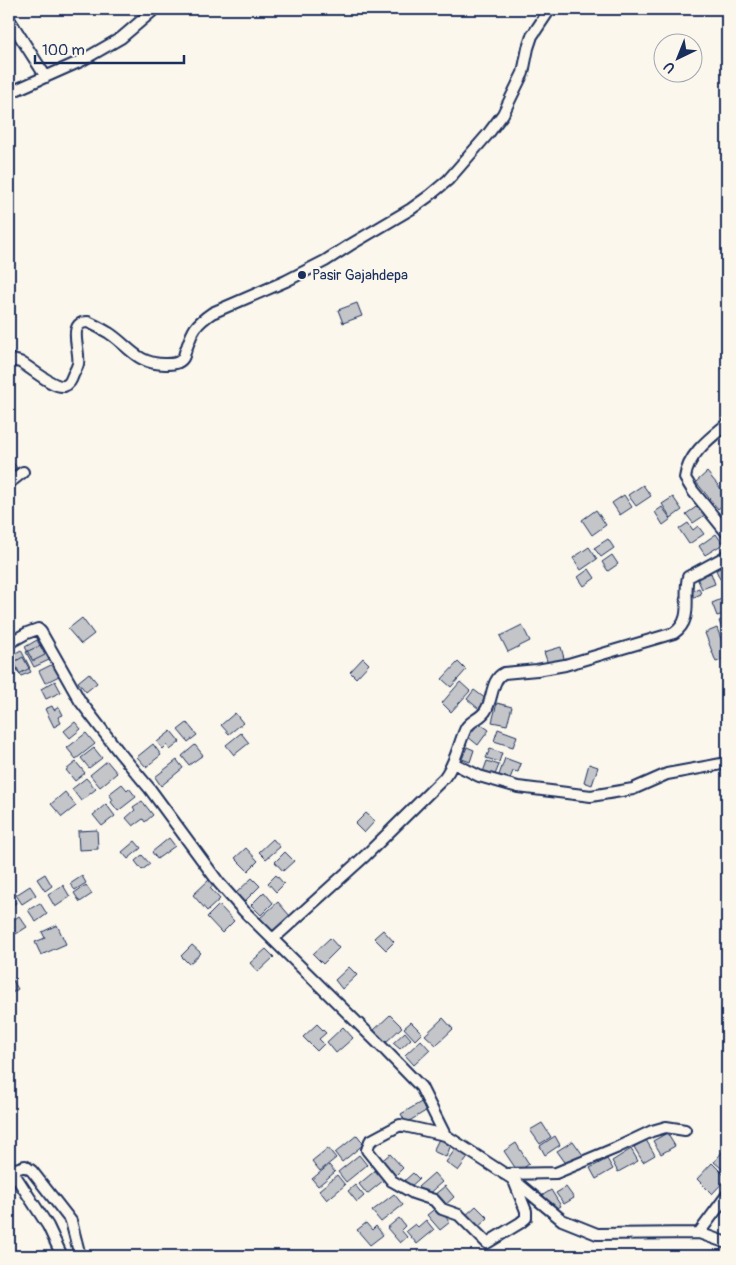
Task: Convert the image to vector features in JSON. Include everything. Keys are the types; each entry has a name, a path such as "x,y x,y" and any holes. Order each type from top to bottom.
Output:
{"street":[{"path":"9,92 81,62 121,38 155,9"},
{"path":"9,358 21,363 54,384 66,386 70,382 78,364 76,328 84,322 88,322 109,333 137,357 152,363 176,363 183,358 191,335 197,324 203,319 212,313 286,281 325,261 411,209 448,180 503,114 523,73 532,36 550,9"},
{"path":"9,19 46,76"},
{"path":"727,424 699,448 688,467 686,478 693,491 727,533"},
{"path":"9,483 23,472"},
{"path":"273,939 365,856 444,778 453,763 466,728 486,711 496,680 500,675 565,665 674,632 681,627 686,618 688,577 725,557 727,554"},
{"path":"9,643 33,630 40,630 80,701 150,789 219,883 244,911 421,1087 445,1135"},
{"path":"453,763 479,776 518,787 591,796 633,789 667,774 727,763"},
{"path":"514,1180 526,1211 526,1218 520,1224 487,1243 459,1215 442,1209 434,1200 413,1193 392,1181 367,1150 370,1141 400,1125 445,1135 514,1180 562,1220 597,1234 699,1233 727,1243"},
{"path":"504,1174 556,1173 652,1131 666,1127 685,1130"},
{"path":"62,1256 48,1226 11,1168 25,1166 32,1170 71,1221 80,1256"},
{"path":"699,1233 727,1194"}],"building":[{"path":"357,303 362,316 343,323 338,310"},
{"path":"9,457 17,468 9,474"},
{"path":"707,472 727,496 727,501 718,509 696,482"},
{"path":"643,485 651,496 636,506 628,495"},
{"path":"624,495 632,507 620,515 612,503"},
{"path":"673,497 682,510 671,518 662,504"},
{"path":"699,505 705,515 693,523 686,514"},
{"path":"662,507 671,519 663,525 655,512"},
{"path":"596,510 606,525 592,535 582,520"},
{"path":"688,523 693,530 698,526 704,534 689,544 679,529"},
{"path":"716,534 723,544 705,555 699,546"},
{"path":"608,539 614,548 601,557 594,548"},
{"path":"589,547 597,559 581,570 573,558"},
{"path":"612,555 618,564 608,571 602,562"},
{"path":"727,565 727,577 720,579 716,570"},
{"path":"589,569 595,578 584,586 578,577"},
{"path":"711,573 715,584 702,589 697,578"},
{"path":"699,588 701,594 692,598 689,592"},
{"path":"724,598 727,605 727,613 717,616 712,603"},
{"path":"82,618 94,634 81,644 68,629"},
{"path":"727,618 727,636 725,637 719,621"},
{"path":"522,625 530,641 508,652 500,636"},
{"path":"717,628 727,658 716,662 705,633"},
{"path":"37,640 45,655 33,661 25,647"},
{"path":"41,645 49,660 34,667 26,652"},
{"path":"561,647 565,662 549,667 544,652"},
{"path":"21,650 30,668 19,674 10,656"},
{"path":"23,657 31,672 21,676 14,662"},
{"path":"363,658 369,664 356,678 350,672"},
{"path":"9,659 16,672 9,675"},
{"path":"458,662 466,670 451,687 442,679"},
{"path":"55,663 61,675 45,683 39,671"},
{"path":"89,673 97,683 86,692 78,682"},
{"path":"55,681 61,692 46,699 41,689"},
{"path":"460,682 470,691 451,712 442,703"},
{"path":"474,690 486,699 479,709 467,699"},
{"path":"497,703 512,707 507,725 492,722"},
{"path":"52,706 54,710 59,707 63,715 58,717 61,723 54,727 45,709"},
{"path":"235,713 243,723 229,734 221,725"},
{"path":"75,722 81,729 70,738 64,731"},
{"path":"187,723 197,735 188,742 178,730"},
{"path":"479,723 489,730 478,745 468,737"},
{"path":"498,729 517,736 513,747 494,741"},
{"path":"171,731 180,742 170,750 167,745 163,749 157,742"},
{"path":"86,733 95,744 76,759 67,748"},
{"path":"241,733 249,743 234,755 226,745"},
{"path":"153,744 161,755 146,767 137,757"},
{"path":"195,745 203,755 189,765 182,756"},
{"path":"467,747 474,750 470,762 462,759"},
{"path":"94,748 102,758 89,768 81,758"},
{"path":"490,749 502,753 499,762 486,758"},
{"path":"505,758 521,764 518,772 513,771 509,781 498,778"},
{"path":"177,760 183,768 161,786 155,777"},
{"path":"107,761 117,773 100,787 90,775"},
{"path":"487,761 499,765 494,777 483,772"},
{"path":"76,762 85,773 75,781 66,770"},
{"path":"589,764 598,767 592,785 584,782"},
{"path":"86,778 96,789 81,801 72,789"},
{"path":"122,784 127,790 129,788 136,797 118,811 111,802 113,800 109,794"},
{"path":"65,792 76,806 62,817 51,804"},
{"path":"142,801 153,815 145,822 143,819 133,826 126,818 135,810 133,807"},
{"path":"106,804 115,816 102,826 93,815"},
{"path":"366,813 375,821 364,833 355,824"},
{"path":"97,830 98,849 79,850 78,831"},
{"path":"169,838 175,846 157,859 152,852"},
{"path":"273,839 280,847 266,859 259,852"},
{"path":"135,841 141,848 128,859 122,852"},
{"path":"246,848 258,861 248,871 235,858"},
{"path":"285,852 294,861 283,871 275,862"},
{"path":"142,855 150,864 142,870 135,861"},
{"path":"45,874 52,886 45,891 37,879"},
{"path":"276,875 284,884 276,892 268,883"},
{"path":"82,876 86,883 75,890 70,884"},
{"path":"211,878 216,883 210,888 220,899 207,911 193,895"},
{"path":"252,878 260,886 244,902 236,893"},
{"path":"63,885 70,897 55,907 48,895"},
{"path":"86,885 92,894 80,902 74,893"},
{"path":"30,886 36,895 22,904 16,895"},
{"path":"9,892 16,903 9,908"},
{"path":"264,892 273,903 261,915 251,905"},
{"path":"278,902 290,916 273,932 260,918"},
{"path":"40,903 47,914 36,922 28,910"},
{"path":"219,905 234,921 222,933 207,917"},
{"path":"19,916 27,927 16,934 9,923"},
{"path":"57,925 66,944 41,955 35,942 45,938 42,932"},
{"path":"383,930 394,942 386,950 374,938"},
{"path":"330,938 339,948 323,964 313,954"},
{"path":"192,945 201,953 189,964 181,956"},
{"path":"266,949 274,957 258,972 250,963"},
{"path":"349,967 357,975 342,989 335,980"},
{"path":"9,974 18,989 9,995"},
{"path":"390,1015 402,1027 385,1043 373,1031"},
{"path":"443,1018 453,1029 436,1045 425,1035"},
{"path":"411,1022 422,1033 415,1040 404,1028"},
{"path":"317,1024 326,1033 319,1039 324,1044 317,1051 303,1037"},
{"path":"343,1027 353,1038 336,1053 327,1042"},
{"path":"405,1032 411,1039 400,1049 393,1043"},
{"path":"421,1040 430,1050 414,1065 405,1055"},
{"path":"423,1101 429,1109 406,1123 401,1114"},
{"path":"542,1123 551,1137 540,1144 530,1130"},
{"path":"667,1133 675,1146 661,1154 653,1141"},
{"path":"357,1135 364,1144 342,1162 335,1153"},
{"path":"555,1136 560,1145 545,1155 540,1146"},
{"path":"439,1139 451,1145 446,1157 433,1151"},
{"path":"646,1140 655,1155 643,1162 634,1147"},
{"path":"573,1141 583,1155 567,1165 557,1151"},
{"path":"516,1143 529,1164 518,1172 504,1151"},
{"path":"727,1146 727,1173 714,1162"},
{"path":"457,1147 469,1156 458,1171 446,1162"},
{"path":"328,1148 336,1158 320,1171 312,1161"},
{"path":"631,1149 638,1161 618,1172 612,1161"},
{"path":"390,1154 403,1168 394,1177 380,1162"},
{"path":"359,1155 367,1165 346,1182 338,1172"},
{"path":"607,1159 613,1169 596,1179 590,1168"},
{"path":"712,1163 727,1178 712,1194 697,1179"},
{"path":"329,1165 335,1172 318,1186 312,1179"},
{"path":"376,1170 384,1180 367,1194 359,1184"},
{"path":"413,1173 419,1179 409,1188 403,1182"},
{"path":"434,1173 442,1182 426,1196 418,1187"},
{"path":"337,1175 345,1185 327,1200 319,1190"},
{"path":"355,1185 364,1196 357,1202 348,1191"},
{"path":"445,1186 454,1197 443,1207 434,1195"},
{"path":"566,1187 574,1198 564,1204 556,1193"},
{"path":"551,1190 561,1206 554,1210 543,1195"},
{"path":"394,1194 403,1205 381,1222 372,1211"},
{"path":"476,1206 488,1218 477,1228 465,1216"},
{"path":"437,1207 450,1222 440,1230 427,1215"},
{"path":"399,1218 405,1226 401,1230 407,1237 400,1243 387,1228"},
{"path":"426,1220 434,1230 417,1244 406,1231 415,1224 418,1227"},
{"path":"366,1223 372,1230 376,1226 383,1235 370,1245 357,1230"}],"place":[{"name":"Pasir Gajahdepa","path":"302,275"}]}
